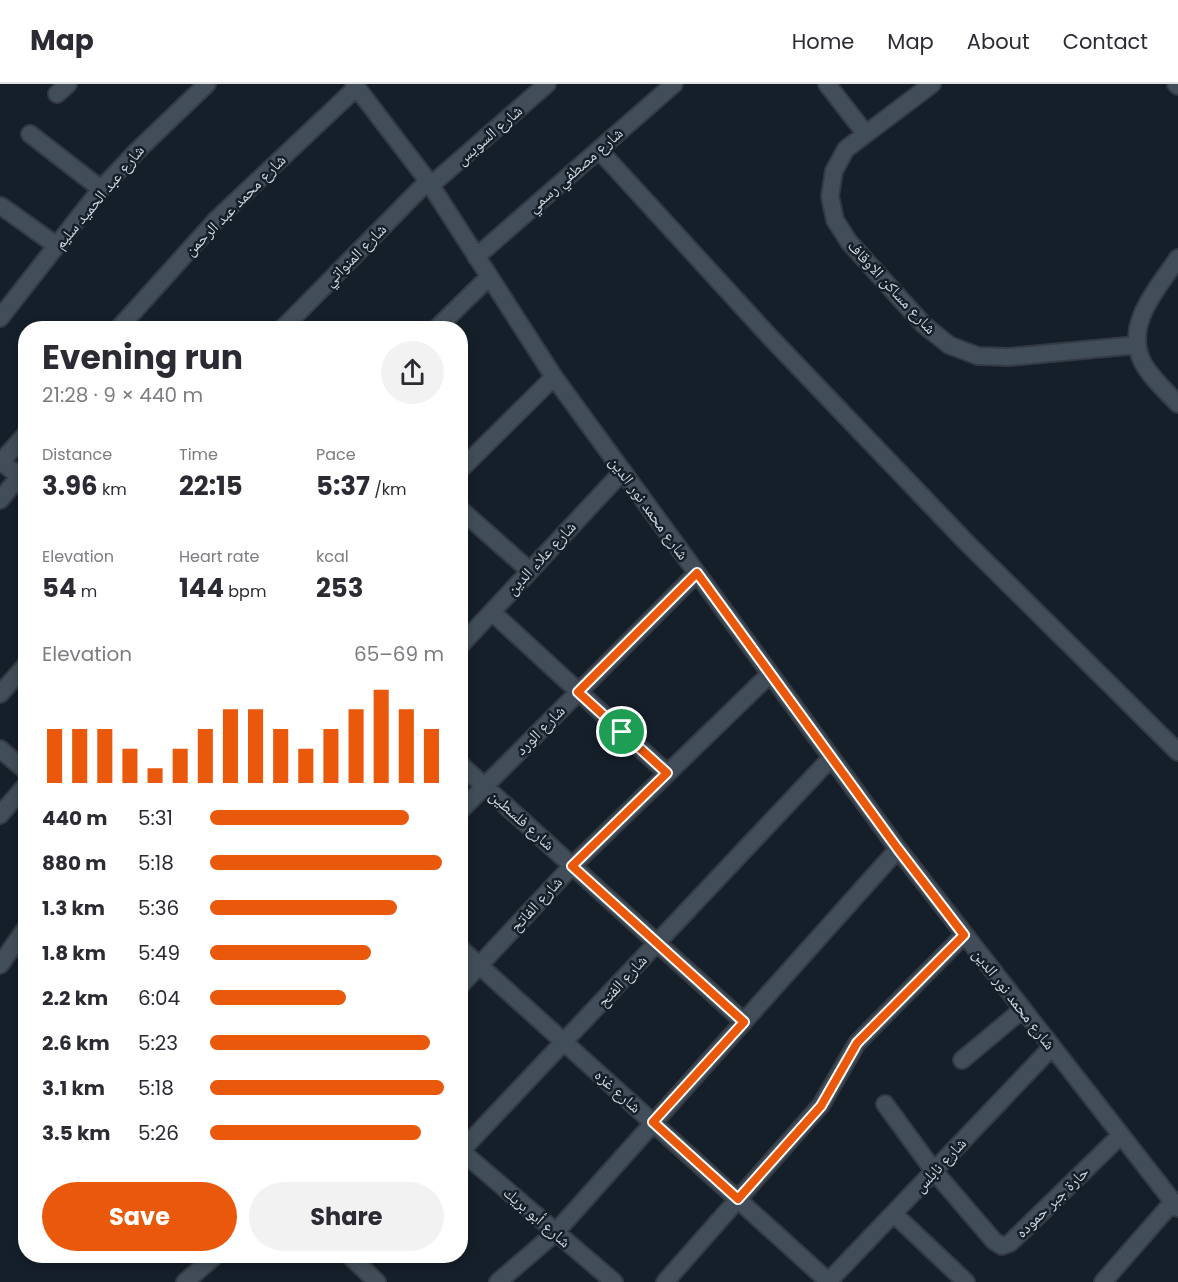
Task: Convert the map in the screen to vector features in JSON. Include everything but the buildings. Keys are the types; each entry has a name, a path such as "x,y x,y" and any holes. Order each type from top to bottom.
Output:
{"street":[{"name":"شارع عبد الحميد سليم","path":"3,310 101,189 139,148 207,84"},
{"name":"شارع السويس","path":"429,183 547,84"},
{"name":"شارع مصطفي رسمي","path":"476,257 674,84"},
{"path":"826,84 865,133"},
{"name":"شارع مساكن الاوقاف","path":"932,84 846,149 834,171 830,196 835,220 849,242 924,326 949,345 978,356 1009,357 1137,345"},
{"name":"شارع محمد نور الدين","path":"355,86 429,183 554,377 831,758 964,935 1175,1206"},
{"name":"شارع محمد عبد الرحمن","path":"125,321 217,219 355,86"},
{"path":"30,135 101,189"},
{"path":"599,150 770,337 958,533 1178,752"},
{"name":"شارع المنواتي","path":"290,321 429,183"},
{"path":"1,206 57,246"},
{"path":"1178,258 1142,312 1137,328 1137,345 1142,361 1178,404"},
{"path":"444,321 489,277"},
{"path":"468,462 554,377"},
{"path":"18,442 0,461 18,475"},
{"name":"شارع علاء الدين","path":"468,638 622,471"},
{"path":"0,500 18,484"},
{"path":"468,516 530,571"},
{"name":"شارع الورد","path":"468,803 697,573"},
{"path":"492,612 667,773"},
{"path":"0,694 18,674"},
{"name":"شارع الفاتح","path":"468,978 572,866 770,674"},
{"path":"0,749 18,764"},
{"name":"شارع الفتح","path":"468,1144 831,758"},
{"name":"شارع فلسطين","path":"468,771 744,1022"},
{"path":"0,815 18,794"},
{"path":"498,1282 555,1233 898,849"},
{"path":"664,1282 821,1106 857,1043 964,935"},
{"path":"0,965 18,939"},
{"name":"شارع غزه","path":"468,955 829,1282"},
{"path":"962,1060 1022,1010"},
{"name":"شارع نابلس","path":"829,1282 1052,1047"},
{"path":"885,1104 934,1171"},
{"name":"حارة جبر حموده","path":"934,1171 994,1241 1002,1246 1010,1243 1120,1136"},
{"name":"شارع أبو بريك","path":"468,1157 614,1282"},
{"path":"1103,1282 1175,1206"},
{"path":"894,1214 966,1282"},
{"path":"185,1282 207,1263"},
{"path":"357,1263 376,1282"}],"route":[{"path":"697,573 898,849 964,935 857,1043 839,1070 821,1106 738,1199 653,1122 744,1022 572,866 667,773 622,732 578,692 697,573"}]}
